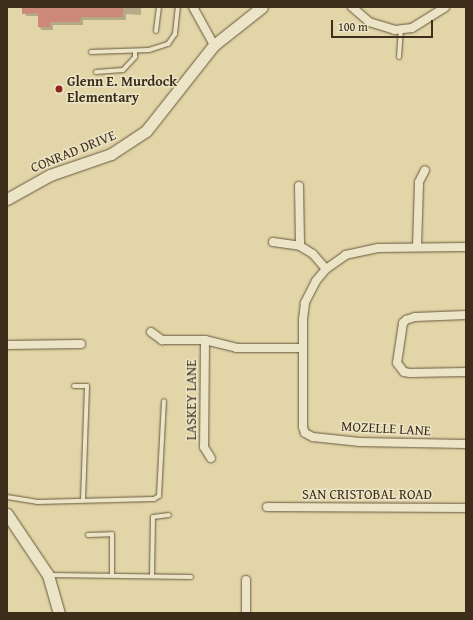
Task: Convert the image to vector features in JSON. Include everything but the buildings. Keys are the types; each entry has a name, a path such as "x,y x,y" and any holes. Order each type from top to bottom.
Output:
{"street":[{"path":"193,7 214,45"},
{"name":"CONRAD DRIVE","path":"7,199 50,175 111,154 141,135 214,45 262,7"},
{"path":"352,7 373,24 401,30 412,28 445,7"},
{"path":"417,247 419,182 425,170"},
{"path":"299,186 300,246"},
{"path":"273,242 300,246 313,254 326,269"},
{"path":"151,332 162,340 205,340 236,348 302,348 305,303 314,285 326,269 346,255 362,250 417,247 466,248"},
{"path":"466,316 415,317 403,323 397,363 404,372 466,372"},
{"name":"LASKEY LANE","path":"205,340 204,448 211,458"},
{"path":"7,345 81,344"},
{"name":"MOZELLE LANE","path":"302,348 303,427 305,433 313,437 360,442 466,444"},
{"name":"SAN CRISTOBAL ROAD","path":"268,507 466,508"},
{"path":"7,514 48,575 59,613"},
{"path":"246,580 246,613"}],"lane":[{"path":"156,31 159,7"},
{"path":"91,52 149,50 171,42 176,28 178,7"},
{"path":"399,57 401,30"},
{"path":"96,72 123,70 135,57 135,50"},
{"path":"74,386 87,386 83,500"},
{"path":"7,497 37,502 154,499 159,496 164,401"},
{"path":"152,575 154,517 169,515"},
{"path":"88,535 112,534 112,575"},
{"path":"48,575 152,575 191,577"}],"place":[{"name":"Glenn E. Murdock Elementary","path":"59,89"}]}
